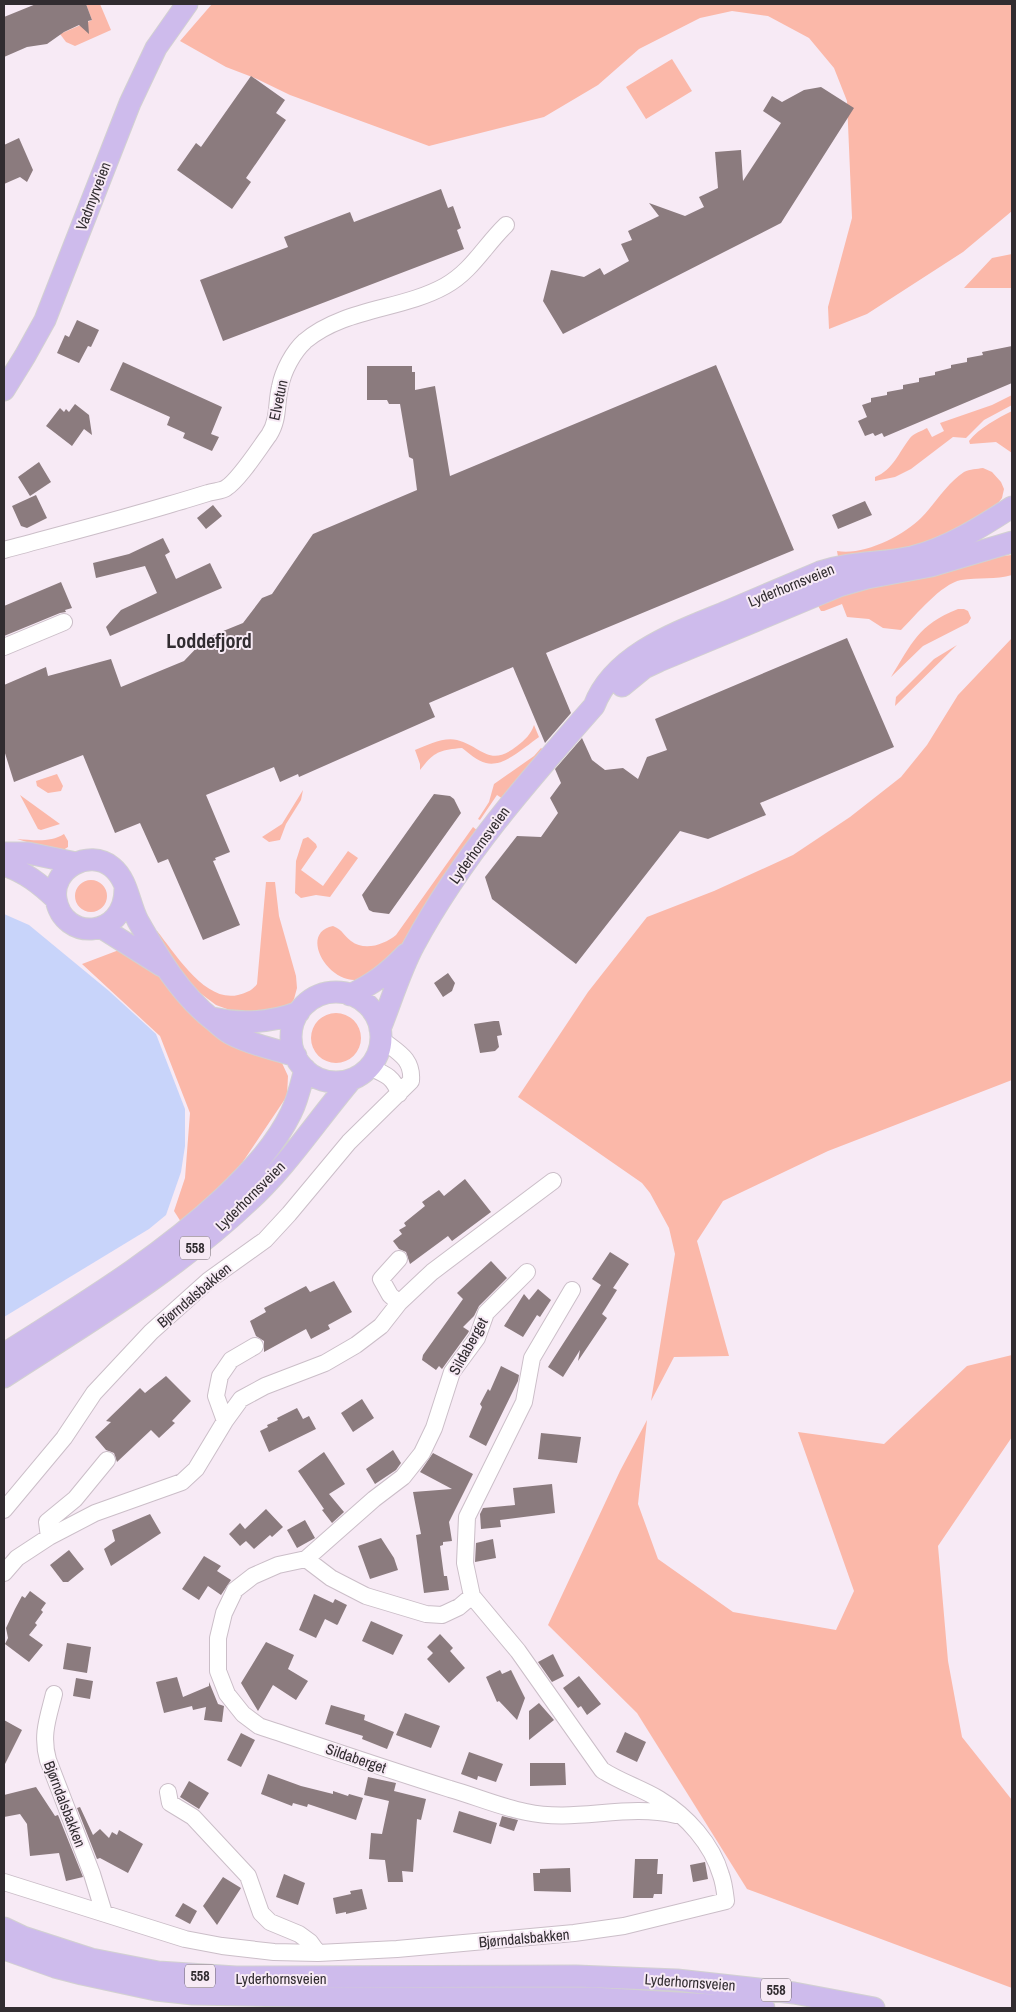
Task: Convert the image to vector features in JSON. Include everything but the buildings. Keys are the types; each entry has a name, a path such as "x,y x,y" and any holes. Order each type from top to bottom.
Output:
{"main road":[{"name":"Vadmyrveien","path":"4,390 45,320 130,103 156,48 187,4"},
{"name":"Lyderhornsveien","path":"350,995 367,987 389,972 413,946 462,867 506,808 594,706 598,694 612,676 636,656 667,636 820,572 840,565 911,557 939,548 964,536 1012,507"},
{"name":"Lyderhornsveien","path":"594,706 606,701 633,676 659,661 839,586 867,578 931,566 1012,542"},
{"path":"4,853 28,853 76,863 94,860 103,862 118,872 137,919 168,971 182,990 210,1018 230,1034 300,1063 322,1080 342,1082 352,1079"},
{"path":"76,863 66,869 59,879 56,890 56,899 62,915 76,926 84,929 102,928 110,923 123,908 125,889"},
{"path":"4,864 38,882 56,899"},
{"path":"102,928 168,971"},
{"name":"Lyderhornsveien","path":"380,1034 413,946"},
{"path":"210,1018 231,1022 268,1022 299,1012 312,999 321,995 341,992 361,1000 370,1008 377,1018 380,1034"},
{"name":"558","path":"299,1012 292,1032 292,1044 300,1063"},
{"name":"558","path":"352,1079 369,1067 376,1058 380,1034"},
{"name":"Lyderhornsveien","path":"4,1354 176,1240 233,1189 257,1163 277,1137 292,1112 300,1063"},
{"name":"Lyderhornsveien","path":"4,1377 158,1276 220,1228 249,1202 276,1172 352,1079"},
{"name":"Lyderhornsveien","path":"4,1928 23,1937 90,1959 158,1972 202,1976 272,1978 504,1976 677,1980 794,1993 874,2008"},
{"name":"Lyderhornsveien","path":"4,1949 55,1967 156,1990 232,1996 399,1998 503,2003 591,1998 764,2008"},
{"path":"503,2003 504,1976"},
{"path":"399,1998 422,2008"},
{"path":"573,2008 591,1998"}],"street":[{"name":"Elvetun","path":"4,550 76,532 226,488 254,458 271,431 285,371 304,342 321,330 339,321 424,295 446,286 468,270 492,239 506,225"},
{"path":"4,647 64,622"},
{"name":"Bjørndalsbakken","path":"4,1510 64,1438 94,1393 151,1332 209,1280 265,1240 349,1142 412,1081 412,1070 407,1059 380,1034"},
{"path":"369,1067 386,1075 396,1083 399,1094"},
{"path":"4,1573 16,1558 49,1537 95,1513 182,1482 196,1469 225,1421 241,1399 265,1386 325,1363 356,1345 381,1326 399,1303 432,1272 553,1181"},
{"path":"399,1259 381,1278 390,1295 399,1303"},
{"name":"Sildaberget","path":"527,1272 486,1313 477,1338 452,1372 430,1436 422,1453 403,1477 374,1499 306,1559 278,1565 253,1576 235,1590 224,1613 218,1638 218,1671 227,1694 243,1714 259,1726 417,1779 525,1812 553,1816 650,1810 681,1817"},
{"path":"572,1290 532,1358 524,1402 467,1516 465,1563 472,1596 518,1651 602,1770 617,1780 660,1799 681,1817"},
{"path":"225,1421 216,1396 220,1376 231,1360 255,1346"},
{"path":"49,1537 47,1522 75,1498 108,1460"},
{"path":"306,1559 331,1578 366,1596 426,1614 442,1615 472,1596"},
{"name":"Bjørndalsbakken","path":"54,1694 44,1733 44,1745 92,1874 104,1913"},
{"path":"168,1792 170,1803 193,1817 248,1876 261,1913 270,1922 299,1934 310,1942 318,1954"},
{"name":"Bjørndalsbakken","path":"4,1882 186,1939 222,1946 274,1952 318,1954 397,1949 574,1933 624,1926 726,1901 721,1875 707,1844 696,1830 681,1817"}],"shaded area":[{"path":"86,4 100,4 111,30 75,46 66,42 60,34 92,20"},
{"path":"212,4 1012,4 1012,211 963,252 867,314 829,329 828,307 852,218 847,101 834,68 809,38 768,16 732,11 700,18 639,49 598,85 544,117 429,146 290,95 226,67 180,41"},
{"path":"672,59 692,91 646,119 626,87"},
{"path":"1012,254 1012,288 964,288 992,258"},
{"path":"1012,395 1012,405 984,420 966,438 953,437 911,469 895,477 875,481 875,477 887,470 914,435 927,428 932,437 944,431 940,423 992,405"},
{"path":"1012,411 1012,453 996,442 970,444 969,441 983,428"},
{"path":"983,468 992,472 1001,482 1004,489 1002,498 995,507 942,541 839,562 837,551 847,552 870,548 893,538 921,518 964,472"},
{"path":"1012,555 1012,575 967,579 953,583 945,587 929,601 901,630 883,628 869,619 847,617 842,604 821,611 817,604 819,600 991,557"},
{"path":"958,609 968,611 971,618 968,623 923,646 891,677 917,636 944,615"},
{"path":"1012,638 1012,1080 828,1151 723,1201 697,1241 729,1356 674,1357 651,1401 675,1254 669,1228 650,1193 642,1183 518,1097 588,992 647,917 714,891 793,855 850,817 901,777 927,745 958,695"},
{"path":"957,645 895,706 896,697 934,659"},
{"path":"534,725 539,737 514,755 500,762 493,764 483,762 462,748 438,753 429,759 420,770 415,750 425,746 452,739 466,743 486,754 499,755 523,741"},
{"path":"541,748 545,751 503,799 497,795 480,820 478,819 489,802 494,784 534,756"},
{"path":"57,774 63,786 61,791 48,793 37,786 36,781"},
{"path":"303,790 301,800 286,824 280,840 269,842 262,837 282,824"},
{"path":"20,795 60,824 41,830 38,829"},
{"path":"473,827 478,831 456,866 408,937 391,957 376,971 362,979 350,980 339,976 329,968 318,948 318,938 323,931 333,926 351,941 362,946 375,946 396,935"},
{"path":"64,834 68,841 68,847 60,852 17,839 47,840"},
{"path":"308,837 317,847 301,870 323,886 348,851 358,858 330,897 316,895 301,898 295,893 296,861 303,839"},
{"path":"91,880 97,881 102,885 106,890 106,902 102,907 97,911 91,912 85,911 80,907 76,902 75,896 76,890 80,885 85,881"},
{"path":"266,882 275,882 279,916 296,976 297,988 294,999 289,1007 249,1017 216,1005 196,990 180,971 155,932 157,931 182,963 203,984 214,991 226,995 238,995 246,992 257,984"},
{"path":"119,950 144,963 207,1018 265,1056 282,1063 288,1076 287,1096 236,1172 181,1222 174,1211 185,1178 190,1113 160,1036 82,964"},
{"path":"331,1013 341,1013 354,1020 361,1033 361,1043 354,1056 341,1063 331,1063 322,1059 315,1052 311,1043 311,1033 315,1024 322,1017"},
{"path":"1012,1355 1012,1437 938,1546 948,1661 962,1737 1012,1800 1012,1988 747,1889 637,1713 548,1625 620,1471 647,1420 638,1504 658,1559 733,1612 836,1630 854,1591 798,1432 884,1444 967,1366"}],"water":[{"path":"4,914 29,925 109,991 156,1034 185,1109 185,1146 181,1172 166,1215 149,1229 4,1317"}],"district":[{"name":"Loddefjord","path":"209,640"}]}
